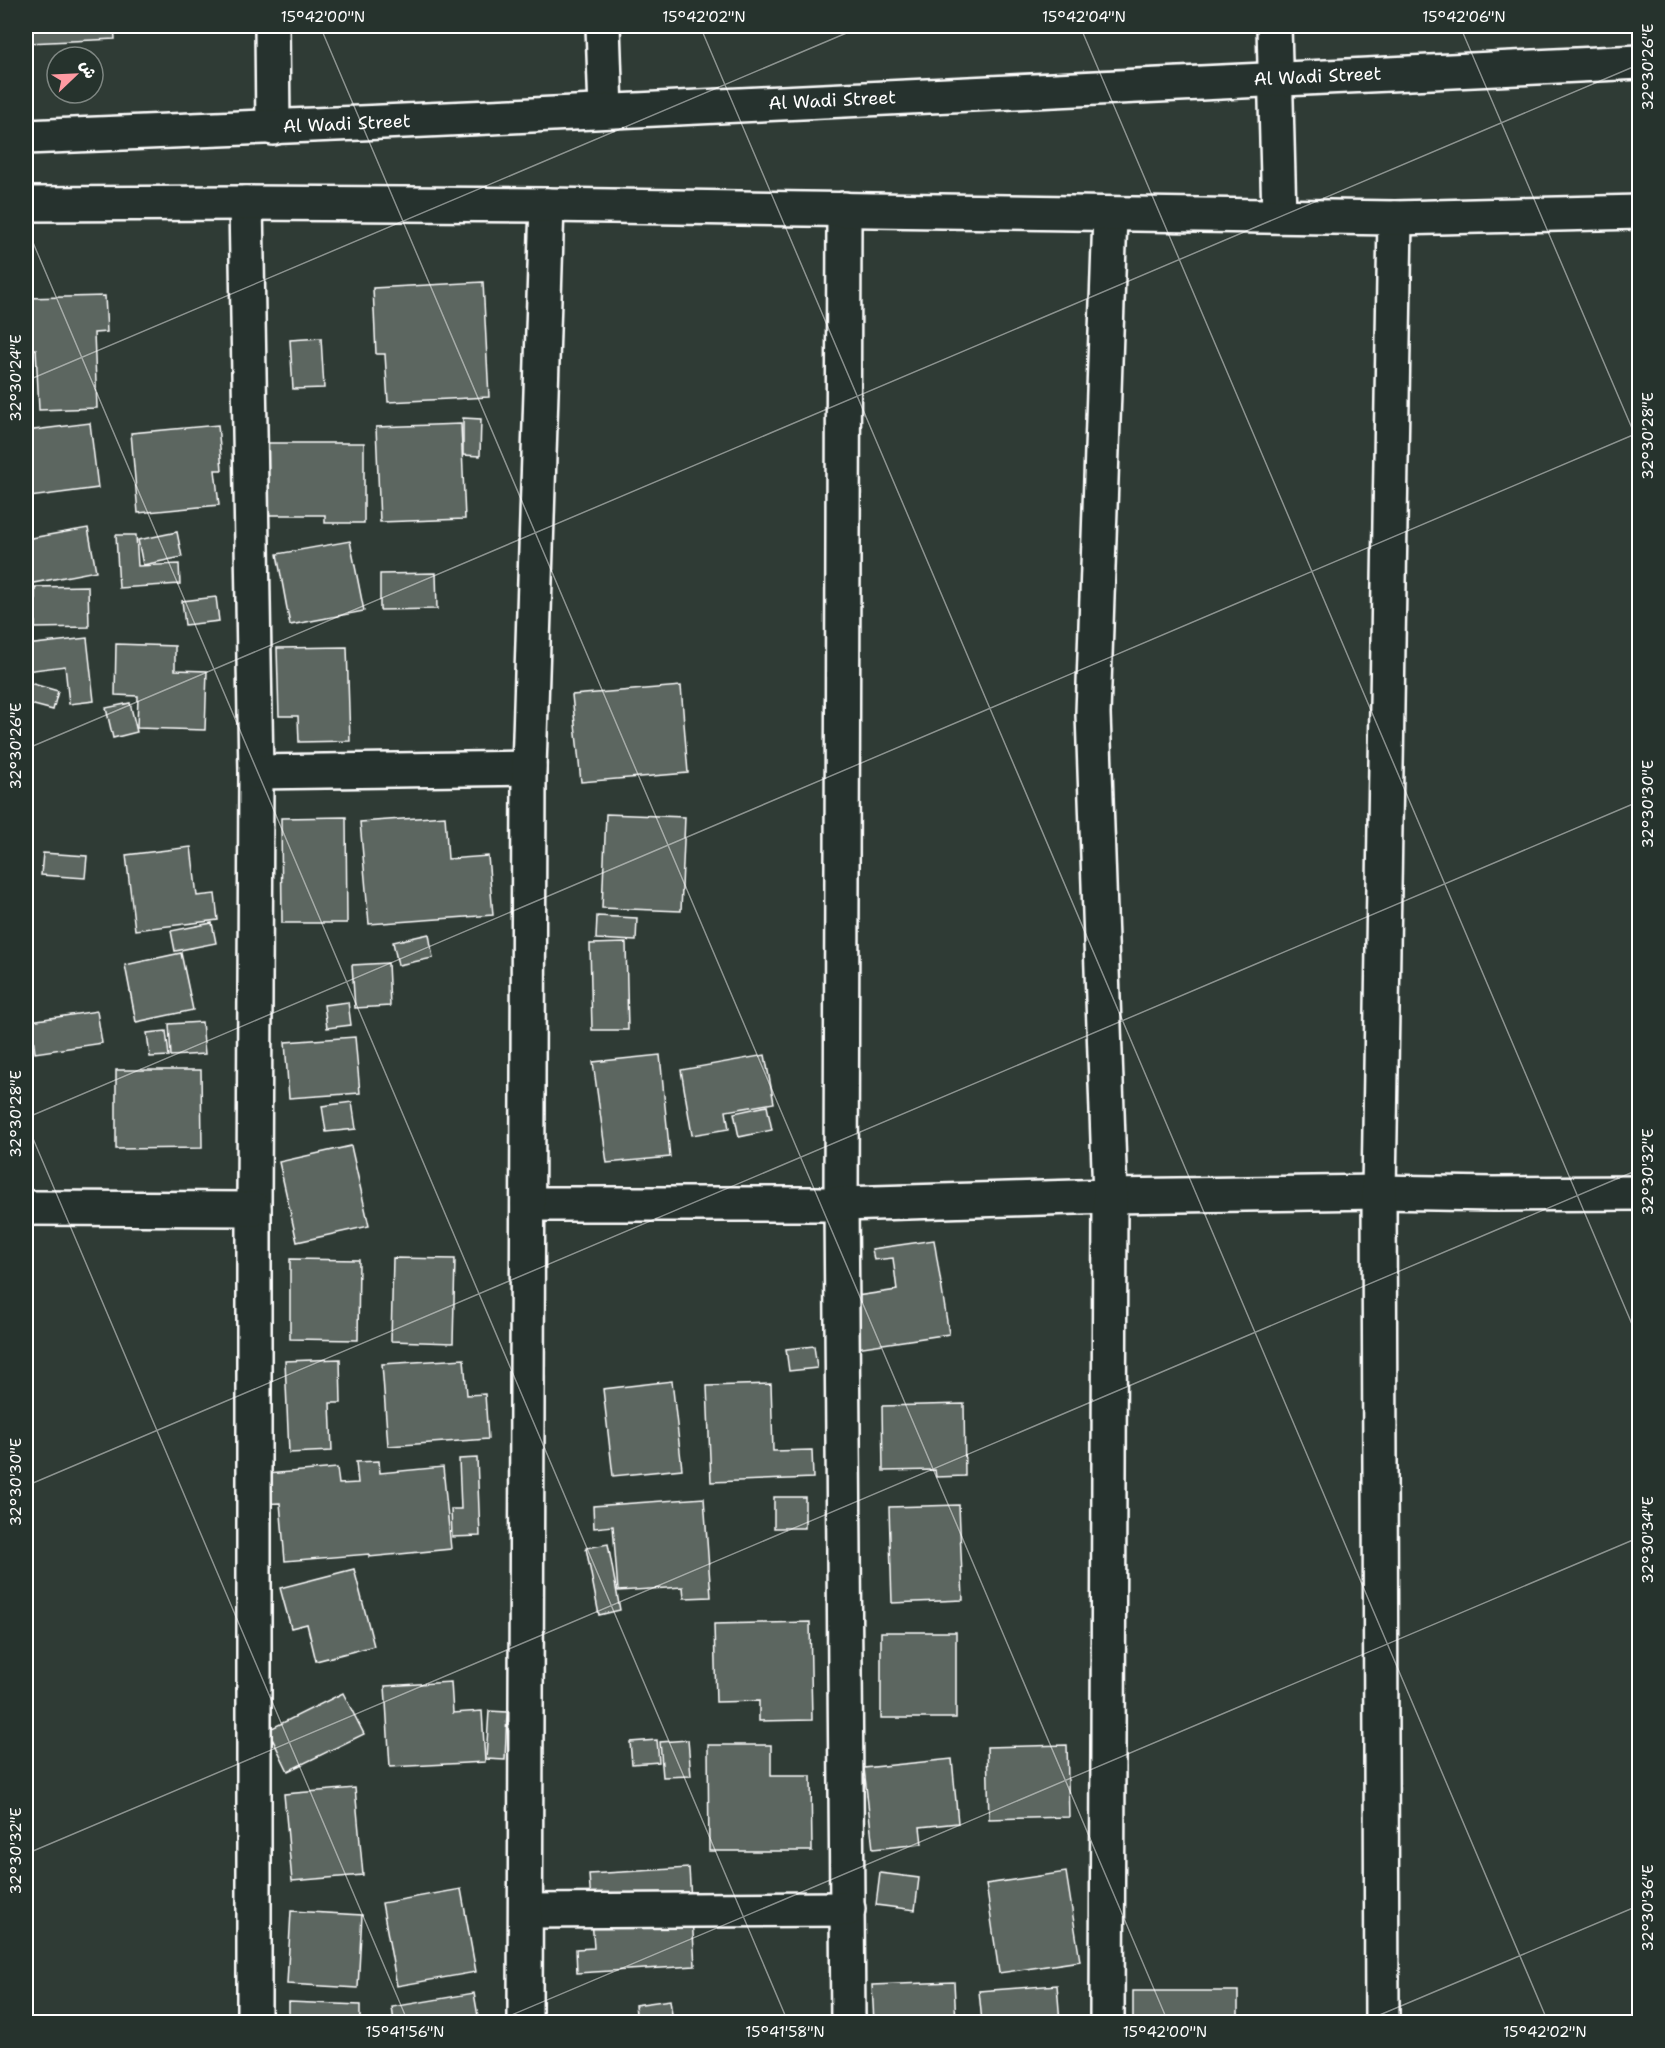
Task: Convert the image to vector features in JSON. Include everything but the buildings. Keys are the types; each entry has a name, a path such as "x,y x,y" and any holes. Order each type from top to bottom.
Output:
{"street":[{"path":"273,26 273,128"},
{"path":"603,26 606,111"},
{"path":"1274,26 1279,216"},
{"name":"Al Wadi Street","path":"26,137 273,128 1275,77 1640,62"},
{"path":"246,203 256,772 254,2022"},
{"path":"26,204 547,205 1395,218 1640,212"},
{"path":"525,2022 529,768 547,205"},
{"path":"844,209 841,1204 848,2022"},
{"path":"1107,2022 1110,1196 1093,714 1110,215"},
{"path":"1382,2022 1378,1192 1395,218"},
{"path":"256,772 529,768"},
{"path":"528,1204 841,1204 1110,1196 1378,1192 1493,1194 1640,1192"},
{"path":"26,1208 254,1209"},
{"path":"526,1911 848,1909"}]}
